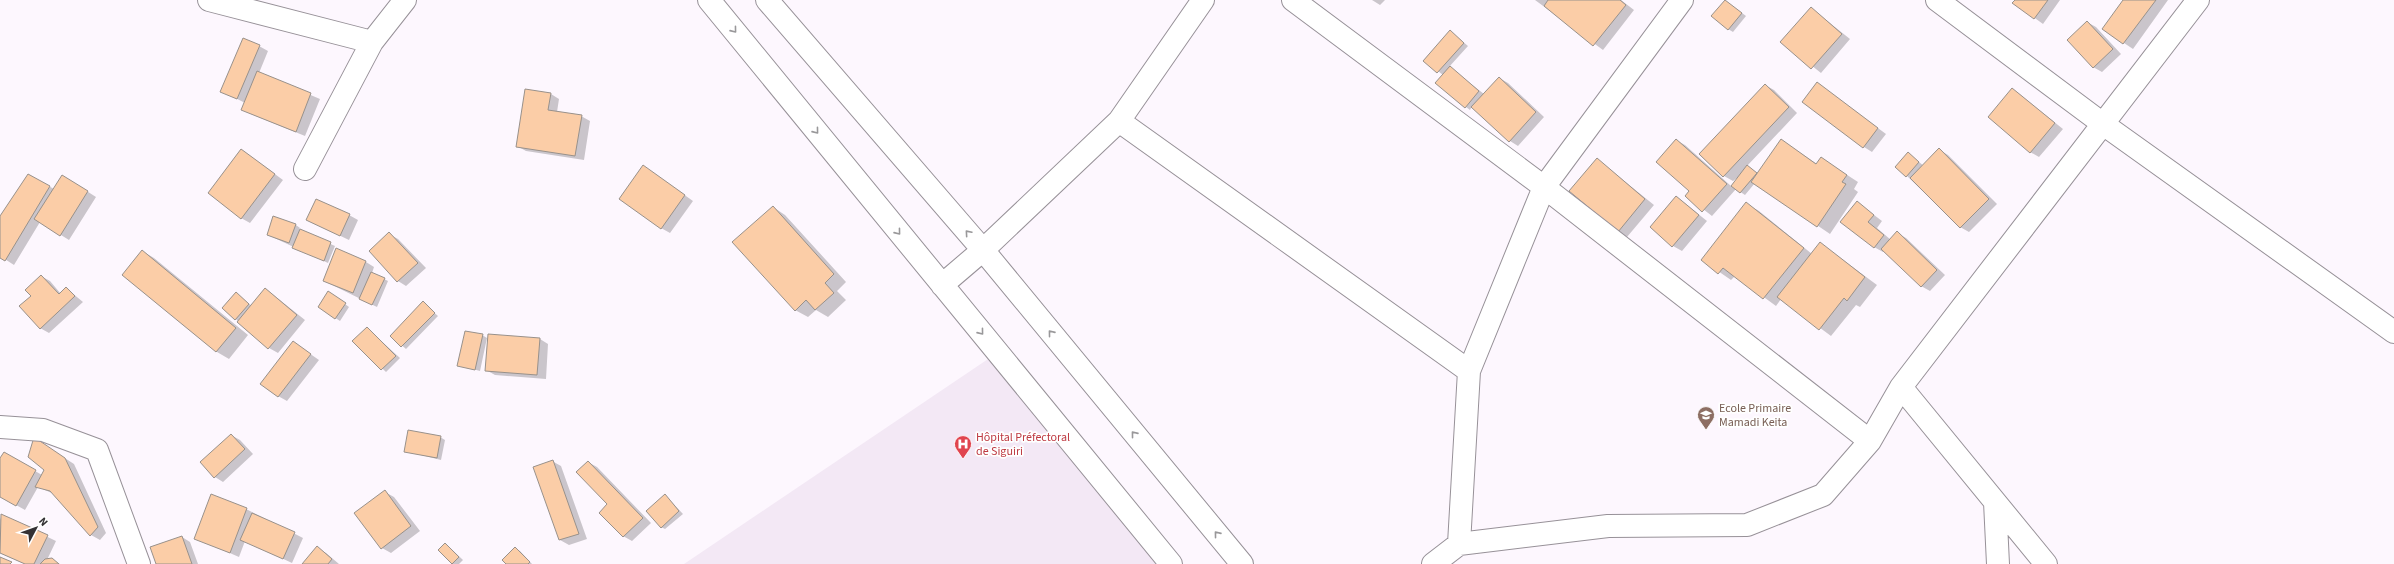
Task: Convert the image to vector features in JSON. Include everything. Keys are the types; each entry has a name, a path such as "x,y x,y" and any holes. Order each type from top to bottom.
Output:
{"street":[{"path":"208,0 372,42"},
{"path":"305,169 372,42 405,0"},
{"path":"710,0 1171,564"},
{"path":"767,0 983,250 1242,564"},
{"path":"942,285 983,250 1119,121 1203,0"},
{"path":"1293,0 1544,186 1870,441"},
{"path":"1459,544 1469,371 1544,186 1682,0"},
{"path":"1937,0 2103,124 2394,332"},
{"path":"1434,564 1459,544 1608,526 1747,525 1823,495 1870,441 1901,387 2198,0"},
{"path":"1119,121 1469,371"},
{"path":"1901,387 2046,564"},
{"path":"0,427 43,430 97,450 139,564"},
{"path":"1995,502 1998,564"}],"shaded area":[{"name":"Hôpital Préfectoral de Siguiri","path":"997,353 1171,564 684,564"}],"building":[{"path":"1548,0 1620,0 1626,5 1593,46 1544,6"},
{"path":"1725,0 1742,13 1728,30 1711,16"},
{"path":"2015,0 2048,0 2034,19 2012,3"},
{"path":"2123,0 2156,0 2123,44 2102,29"},
{"path":"1811,7 1842,34 1811,69 1780,42"},
{"path":"2087,21 2113,49 2093,68 2067,40"},
{"path":"1450,30 1464,43 1437,73 1423,61"},
{"path":"243,38 260,45 237,99 220,92"},
{"path":"1450,66 1479,91 1465,108 1435,83"},
{"path":"257,71 311,93 296,132 241,110"},
{"path":"1499,77 1536,112 1509,142 1471,107"},
{"path":"1817,82 1878,128 1863,148 1802,102"},
{"path":"1765,84 1789,107 1723,177 1699,154"},
{"path":"2012,88 2055,123 2030,153 1988,117"},
{"path":"525,89 551,93 548,110 582,115 575,156 516,147"},
{"path":"1676,139 1727,184 1702,212 1685,196 1689,191 1656,162"},
{"path":"1781,139 1816,164 1821,157 1847,175 1842,182 1846,184 1817,227 1751,182"},
{"path":"1939,148 1989,199 1960,228 1910,178"},
{"path":"241,149 275,174 241,219 208,193"},
{"path":"1908,152 1919,162 1906,177 1895,167"},
{"path":"1597,158 1645,199 1618,232 1569,191"},
{"path":"643,165 685,195 661,229 619,199"},
{"path":"1747,165 1757,173 1740,193 1731,186"},
{"path":"28,174 50,186 5,261 0,258 0,216"},
{"path":"62,175 88,191 60,236 34,219"},
{"path":"1676,196 1699,215 1672,247 1650,227"},
{"path":"316,199 350,214 340,236 306,220"},
{"path":"1857,201 1874,215 1868,222 1884,235 1874,248 1840,222"},
{"path":"1746,202 1804,248 1763,299 1723,268 1718,274 1701,260"},
{"path":"773,206 834,274 825,283 834,293 815,310 806,300 795,311 732,242"},
{"path":"273,216 296,224 289,243 267,235"},
{"path":"300,229 331,242 324,261 292,248"},
{"path":"1897,231 1937,270 1921,287 1881,249"},
{"path":"389,232 418,263 397,282 369,251"},
{"path":"1820,242 1865,277 1847,301 1844,298 1819,330 1777,297"},
{"path":"336,248 366,261 353,293 323,281"},
{"path":"142,250 236,328 216,352 122,275"},
{"path":"371,272 385,278 372,305 359,299"},
{"path":"41,275 59,294 66,287 75,296 40,329 19,306 31,296 25,290"},
{"path":"265,288 297,315 268,349 237,322"},
{"path":"328,291 346,303 335,319 318,307"},
{"path":"236,292 249,304 235,320 222,308"},
{"path":"423,301 435,313 401,347 390,336"},
{"path":"367,327 396,356 381,370 352,341"},
{"path":"465,331 483,334 475,370 457,366"},
{"path":"488,334 540,338 537,375 485,371"},
{"path":"293,341 311,354 278,397 260,384"},
{"path":"408,430 441,436 437,458 404,452"},
{"path":"231,434 245,449 214,478 200,462"},
{"path":"34,437 65,458 98,527 90,536 50,491 35,487 44,470 28,457"},
{"path":"4,452 36,470 16,506 0,497 0,458"},
{"path":"553,460 579,534 559,540 533,467"},
{"path":"588,461 643,518 623,537 599,513 607,504 576,472"},
{"path":"385,490 411,526 381,549 354,513"},
{"path":"211,494 247,508 230,553 194,539"},
{"path":"665,494 679,511 661,528 646,511"},
{"path":"252,513 295,532 283,559 240,540"},
{"path":"1,514 48,535 34,564 25,564 0,553"},
{"path":"182,536 192,564 156,564 150,547"},
{"path":"445,543 459,557 452,564 438,550"},
{"path":"317,546 332,559 328,564 302,564"},
{"path":"515,547 530,562 528,564 506,564 502,560"},
{"path":"0,557 12,562 10,564 0,564"},
{"path":"52,558 59,564 40,564 45,559"}],"place":[{"name":"Ecole Primaire Mamadi Keita","path":"1706,430"},
{"name":"Hôpital Préfectoral de Siguiri","path":"963,459"}]}
